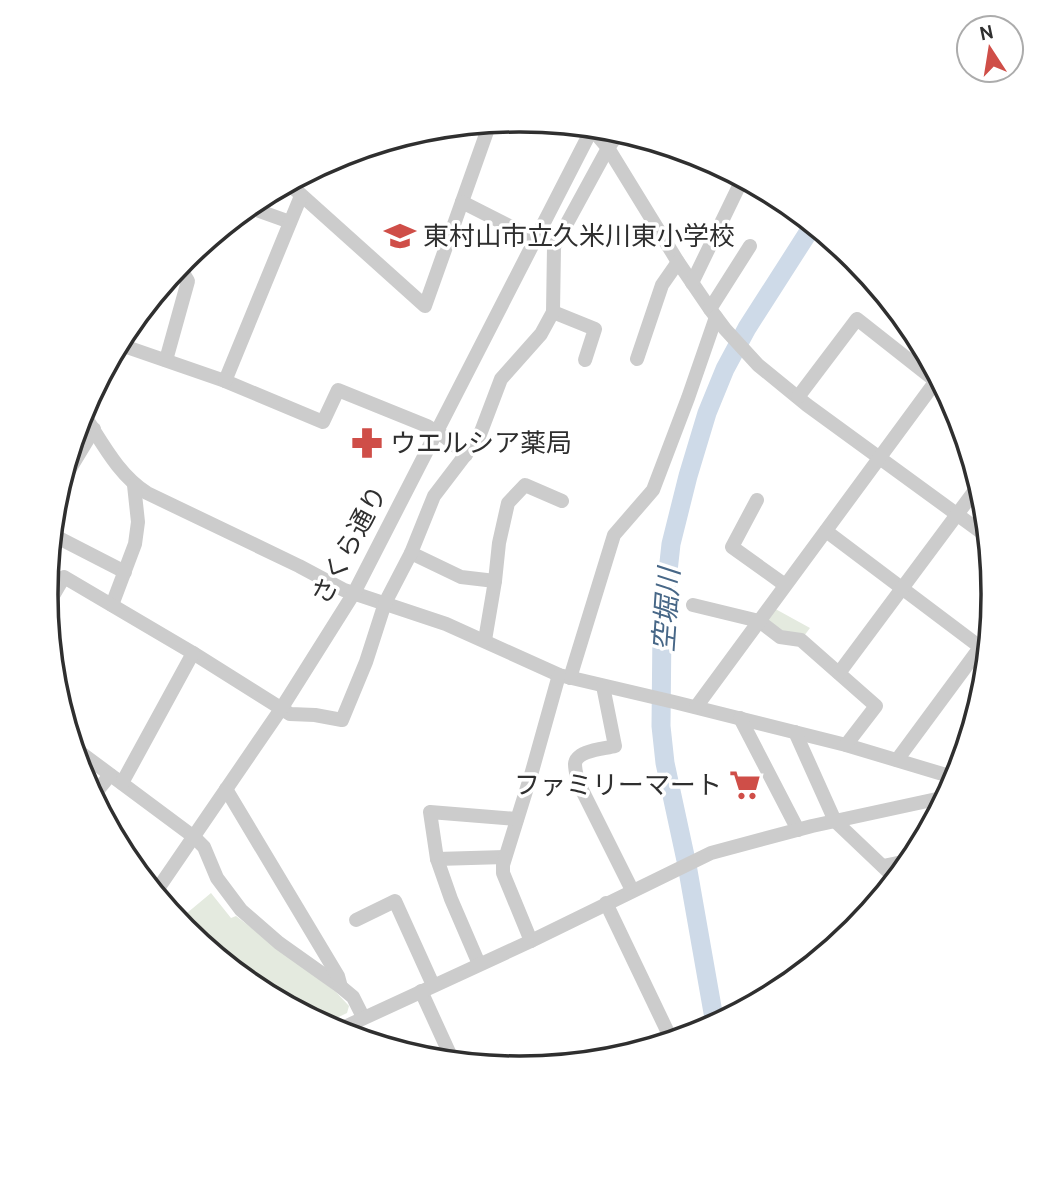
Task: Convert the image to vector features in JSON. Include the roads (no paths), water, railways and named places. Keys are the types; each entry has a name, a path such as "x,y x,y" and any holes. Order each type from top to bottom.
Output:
{"street":[{"path":"296,190 425,306 486,133"},
{"name":"さくら通り","path":"161,885 281,709 354,593 586,137"},
{"path":"601,139 692,283 713,313 758,365 976,528"},
{"path":"58,587 64,577 290,714 342,720 366,662 385,603 411,553 434,496 479,437 501,379 541,334 553,312 554,247 613,142"},
{"path":"692,283 738,188"},
{"path":"225,381 301,196"},
{"path":"462,202 554,247"},
{"path":"261,212 290,222"},
{"path":"531,941 503,873 505,857 614,535 653,490 688,398 713,313 750,246"},
{"path":"637,359 662,285 678,262"},
{"path":"166,360 188,281 185,276"},
{"path":"553,312 595,329 585,360"},
{"path":"798,397 857,319 921,367"},
{"path":"129,348 225,381 323,422 338,390 427,426 466,455"},
{"path":"696,707 880,458 930,384"},
{"path":"90,424 118,467 134,485 344,590 446,624 565,677 846,745 944,774"},
{"path":"80,452 94,429"},
{"path":"112,606 135,544 138,522 134,485"},
{"path":"485,640 499,542 508,503 525,485 562,501"},
{"path":"839,673 971,497"},
{"path":"757,500 732,547 785,585"},
{"path":"825,531 978,645"},
{"path":"61,539 125,572"},
{"path":"411,553 461,578 495,581"},
{"path":"693,605 758,621 780,638 801,639 876,706 846,745"},
{"path":"101,790 116,779 192,653"},
{"path":"897,760 976,660"},
{"path":"603,686 615,746 582,754 575,765 578,782 632,890"},
{"path":"740,718 798,830"},
{"path":"795,732 835,821 888,871"},
{"path":"88,758 194,837 204,847 217,878 241,910 279,943 341,987 353,998 363,1017"},
{"path":"226,789 338,976 341,987"},
{"path":"350,1024 531,941 707,854 835,821 933,800"},
{"path":"478,964 437,859 430,812 517,819"},
{"path":"437,859 505,857"},
{"path":"883,866 894,864"},
{"path":"356,920 395,901 449,1050"},
{"path":"606,903 668,1031"}],"waterway":[{"name":"空堀川","path":"713,1013 687,865 665,763 661,726 662,626 671,544 707,413 725,369 747,328 808,233"}],"place":[{"name":"東村山市立久米川東小学校","path":"400,236"},
{"name":"ウエルシア薬局","path":"367,443"},
{"name":"ファミリーマート","path":"745,785"}]}
